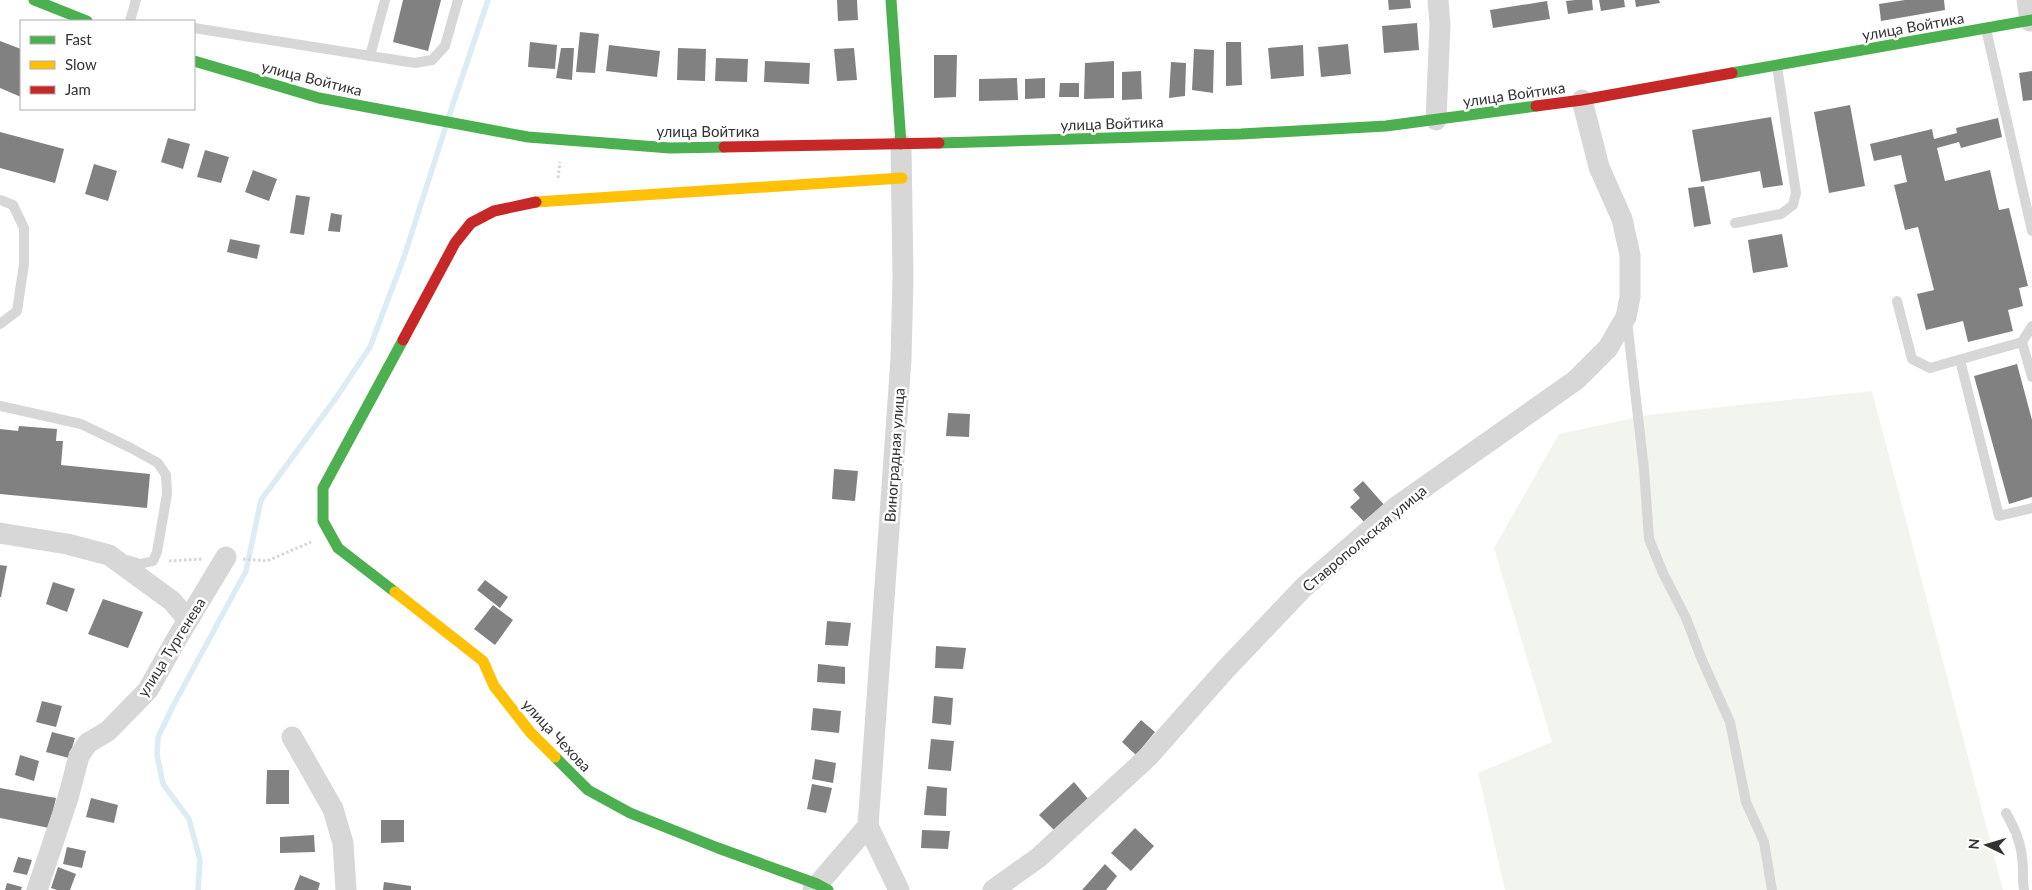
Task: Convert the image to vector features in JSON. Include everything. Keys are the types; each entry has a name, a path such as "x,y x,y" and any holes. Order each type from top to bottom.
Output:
{"main road":[{"path":"34,0 84,20"},
{"name":"Виноградная улица","path":"892,0 901,144"},
{"name":"улица Войтика","path":"195,61 319,98 528,137 562,141 670,148 901,144 1332,130 1436,120 1582,100 1986,28 2030,14"},
{"path":"556,201 902,178"},
{"name":"улица Чехова","path":"556,201 531,202 494,211 471,223 455,243 323,488 323,521 338,548 483,661 494,686 530,732 588,790 630,813 819,888"}],"street":[{"path":"1436,120 1440,24 1438,0"},
{"name":"Ставропольская улица","path":"993,890 1038,858 1148,757 1225,670 1304,587 1396,507 1576,380 1608,348 1626,317 1630,297 1630,255 1622,220 1599,167 1582,100"},
{"name":"Виноградная улица","path":"868,826 901,359 903,278 901,144"},
{"path":"0,533 67,544 109,556 172,600 188,620"},
{"name":"улица Тургенева","path":"37,890 68,798 79,756 88,743 108,731 148,690 226,557"},
{"path":"292,737 333,809 343,843 346,890"},
{"path":"819,888 868,826 899,890"}],"lane":[{"path":"130,20 136,0"},
{"path":"370,56 385,0"},
{"path":"195,28 415,63 432,60 445,46 458,0"},
{"path":"1986,28 2032,231"},
{"path":"1735,223 1781,214 1793,205 1796,193 1777,65"},
{"path":"0,200 13,204 24,228 24,264 17,311 0,324"},
{"path":"1898,301 1912,359 1930,368 2022,342 2032,326"},
{"path":"1626,317 1644,469 1650,539 1663,573 1686,618 1702,660 1730,722 1746,802 1764,842 1772,890"},
{"path":"2022,342 2032,377"},
{"path":"1960,360 1999,516 2032,508"},
{"path":"0,406 81,424 158,463 166,475 167,494 157,552 153,562 140,564 109,556"},
{"path":"2006,813 2015,828 2022,858 2024,890"}],"path":[{"path":"556,201 562,141"},
{"path":"267,561 330,534"},
{"path":"153,562 226,557"}],"shaded area":[{"path":"1872,391 2003,890 1505,890 1478,773 1552,742 1494,548 1559,434 1648,415"}],"building":[{"path":"403,0 441,0 428,51 393,42"},
{"path":"837,0 857,0 858,20 838,21"},
{"path":"1388,0 1410,0 1411,8 1389,10"},
{"path":"1592,0 1593,10 1568,14 1566,1"},
{"path":"1599,0 1624,0 1625,7 1601,11"},
{"path":"1635,0 1659,0 1660,3 1636,7"},
{"path":"1905,0 1944,0 1945,10 1881,21 1879,4"},
{"path":"1547,1 1550,19 1493,28 1490,10"},
{"path":"1417,23 1419,50 1384,53 1382,26"},
{"path":"580,32 599,34 595,73 576,72"},
{"path":"0,41 20,49 20,97 0,88"},
{"path":"530,42 557,45 555,69 528,67"},
{"path":"1226,42 1241,42 1242,85 1226,86"},
{"path":"1348,44 1351,74 1321,77 1318,47"},
{"path":"609,45 660,51 657,77 606,71"},
{"path":"1303,45 1304,76 1271,79 1268,48"},
{"path":"561,48 574,48 572,80 556,78"},
{"path":"678,48 706,49 705,81 677,80"},
{"path":"854,48 857,80 837,81 834,49"},
{"path":"1194,49 1214,50 1213,93 1192,90"},
{"path":"934,55 957,55 956,97 934,98"},
{"path":"716,58 748,59 747,82 715,81"},
{"path":"765,61 810,63 809,84 764,82"},
{"path":"1114,61 1114,98 1084,99 1085,63"},
{"path":"1171,62 1186,63 1185,96 1169,98"},
{"path":"1141,71 1142,99 1122,100 1122,72"},
{"path":"2032,71 2032,100 2023,101 2019,73"},
{"path":"1017,78 1018,100 979,101 979,79"},
{"path":"1045,78 1045,98 1025,99 1025,79"},
{"path":"1060,83 1079,83 1079,97 1059,97"},
{"path":"1850,105 1865,186 1829,193 1814,112"},
{"path":"1771,117 1783,185 1763,188 1760,171 1701,182 1692,130"},
{"path":"1998,118 2002,137 1961,148 1959,142 1937,148 1945,181 1990,170 1999,210 2009,208 2028,286 2019,288 2023,306 2008,310 2013,331 1968,342 1963,321 1926,330 1917,294 1934,290 1918,227 1905,230 1894,185 1907,182 1901,155 1874,161 1870,144 1932,129 1934,139 1957,133 1956,128"},
{"path":"0,132 64,149 55,183 0,168"},
{"path":"168,138 190,144 183,169 161,162"},
{"path":"205,150 229,157 221,183 197,177"},
{"path":"94,164 117,171 108,201 85,194"},
{"path":"253,170 277,179 269,201 245,192"},
{"path":"1704,186 1711,224 1694,227 1688,188"},
{"path":"296,195 310,197 304,235 290,233"},
{"path":"331,213 342,215 340,232 328,231"},
{"path":"1782,234 1788,267 1753,273 1748,240"},
{"path":"230,239 260,245 257,259 227,252"},
{"path":"2017,364 2032,420 2032,497 2009,504 1974,376"},
{"path":"948,413 970,414 969,437 946,436"},
{"path":"19,426 57,429 56,441 63,441 61,465 150,474 147,508 0,494 0,429 18,431"},
{"path":"834,469 858,471 855,501 832,499"},
{"path":"1363,481 1386,507 1367,525 1350,507 1360,498 1353,490"},
{"path":"0,565 7,566 1,597 0,597"},
{"path":"485,580 508,597 500,608 477,590"},
{"path":"53,582 75,589 67,612 46,604"},
{"path":"103,599 143,612 128,648 88,634"},
{"path":"493,605 513,620 495,645 474,629"},
{"path":"827,621 851,623 848,646 825,645"},
{"path":"936,646 966,648 963,669 935,668"},
{"path":"818,664 845,667 845,684 817,682"},
{"path":"934,696 953,698 951,725 932,723"},
{"path":"42,701 62,706 56,727 36,722"},
{"path":"813,708 841,711 839,733 811,730"},
{"path":"1141,720 1155,732 1136,755 1122,742"},
{"path":"52,732 75,738 69,758 46,752"},
{"path":"931,739 954,741 951,771 928,769"},
{"path":"20,755 39,761 34,781 15,775"},
{"path":"815,759 836,763 833,783 812,779"},
{"path":"267,770 289,770 289,804 266,804"},
{"path":"1074,782 1089,800 1055,831 1039,815"},
{"path":"812,784 832,788 826,813 807,809"},
{"path":"927,786 947,788 946,816 924,815"},
{"path":"0,788 56,798 49,828 0,818"},
{"path":"91,798 118,805 114,823 86,817"},
{"path":"381,820 404,820 404,842 381,843"},
{"path":"1135,828 1154,846 1131,871 1111,853"},
{"path":"922,830 950,831 948,849 921,848"},
{"path":"314,835 315,852 280,853 280,837"},
{"path":"67,847 86,851 82,868 63,864"},
{"path":"18,857 32,860 27,875 13,872"},
{"path":"1105,864 1117,876 1106,890 1082,890"},
{"path":"58,867 76,874 70,890 51,888"},
{"path":"300,875 320,883 318,890 294,890"},
{"path":"384,882 411,886 411,890 383,890"},
{"path":"7,883 22,887 21,890 5,890"}],"waterway":[{"path":"449,116 488,0"},
{"path":"198,890 200,860 189,819 163,784 157,755 158,737 246,571 261,500 336,398 370,347 404,257 445,129"}],"traffic: fast":[{"path":"34,0 84,20"},
{"path":"891,0 901,144"},
{"path":"1732,73 2032,20"},
{"path":"195,61 319,98 528,137 670,148 724,147"},
{"path":"939,143 1241,134 1386,126 1536,106"},
{"path":"395,592 338,548 323,521 323,488 403,340"},
{"path":"555,757 588,790 630,813 817,884 828,890"}],"traffic: slow":[{"path":"536,202 902,178"},
{"path":"395,592 483,661 494,686 530,732 555,757"}],"traffic: jam":[{"path":"1536,106 1582,100 1732,73"},
{"path":"724,147 939,143"},
{"path":"403,340 455,243 471,223 494,211 536,202"}]}
